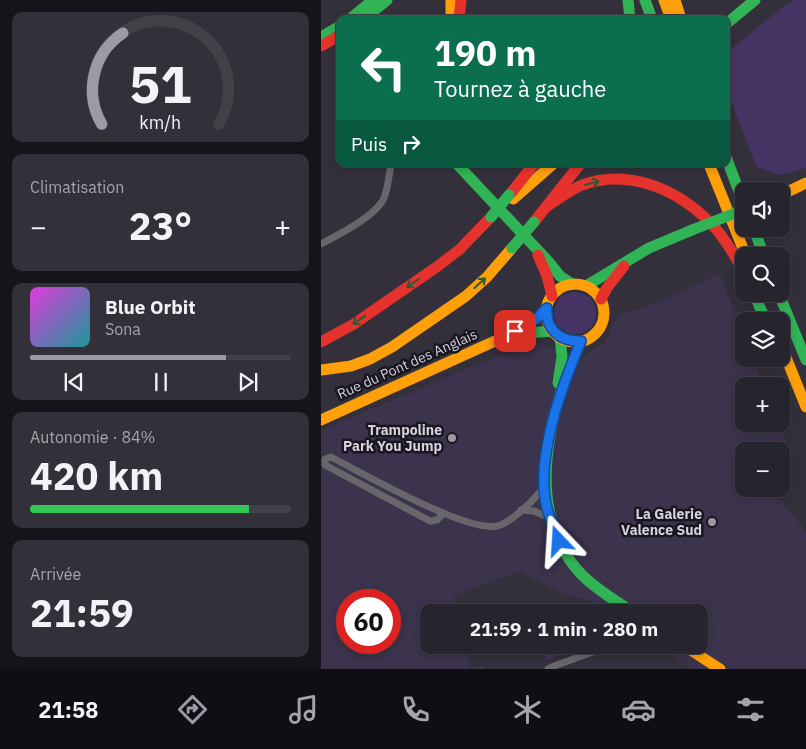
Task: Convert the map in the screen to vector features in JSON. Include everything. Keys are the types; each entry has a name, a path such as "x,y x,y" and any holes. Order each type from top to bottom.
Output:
{"main road":[{"path":"354,15 373,0"},
{"path":"369,15 387,0"},
{"path":"451,0 451,15"},
{"path":"459,15 461,0"},
{"path":"628,0 630,15"},
{"path":"645,0 651,15"},
{"path":"664,0 670,15"},
{"path":"675,0 680,15"},
{"path":"730,15 747,0"},
{"path":"730,21 755,0"},
{"path":"321,37 336,28"},
{"path":"321,46 336,37"},
{"path":"460,167 560,276 572,284 586,286 595,291 601,299 604,313 603,322 593,335 581,341 567,340 557,334 547,320 547,308 552,296 557,290 572,284"},
{"path":"469,167 484,192"},
{"path":"511,197 532,167"},
{"path":"321,342 354,324 447,259 511,197 549,167"},
{"path":"321,370 351,366 370,359 392,347 466,296 487,277 549,205 578,167"},
{"path":"710,167 742,247"},
{"path":"730,167 735,182"},
{"path":"549,205 573,190 596,181 629,180 655,186 685,199 707,217 735,253"},
{"path":"790,191 806,183"},
{"path":"586,286 649,248 735,213"},
{"path":"533,246 543,264 552,296"},
{"path":"601,299 616,275 632,258"},
{"path":"782,302 806,360"},
{"name":"Rue du Pont des Anglais","path":"321,420 506,336 536,319 547,308"},
{"name":"Rue du Pont des Anglais","path":"506,336 540,331 557,334"},
{"path":"557,334 561,365 538,474 543,515 553,543 569,568 587,588 610,604"},
{"path":"581,341 566,376 548,446 545,465 546,503 559,541 573,565 601,591 621,604"},
{"path":"787,367 806,408"},
{"path":"790,367 806,408"},
{"path":"686,654 709,669"},
{"path":"697,654 720,669"}],"street":[{"path":"321,244 337,236 379,206 384,198 390,167"},
{"path":"444,513 437,520 430,521 325,465 325,459 331,457 444,513 473,524 489,527 506,522 539,493"},
{"path":"521,510 534,511 543,515"},
{"path":"548,669 587,654"}],"shaded area":[{"path":"794,0 806,0 806,168 780,175 757,167 730,99 730,50"},
{"path":"720,274 735,313 735,367 756,367 760,377 735,377 735,432 782,432 786,442 735,442 735,497 778,497 806,532 806,669 692,669 669,654 708,654 708,604 593,604 587,600 564,594 519,571 454,596 456,604 420,604 420,654 466,654 471,669 321,669 321,430 531,342 583,356 604,343 618,315 649,306"},
{"path":"571,292 579,292 590,298 596,313 590,328 579,334 571,334 560,328 554,317 554,309 560,298"},
{"path":"547,654 561,654 545,660"},
{"path":"484,665 485,669 471,669"}],"traffic: fast":[{"path":"355,15 373,0"},
{"path":"369,15 387,0"},
{"path":"628,0 630,15"},
{"path":"645,0 651,15"},
{"path":"730,21 755,0"},
{"path":"321,37 336,28"},
{"path":"460,167 560,276 572,284"},
{"path":"730,167 735,182"},
{"path":"491,217 509,195"},
{"path":"692,230 735,213"},
{"path":"512,248 534,222"},
{"path":"586,286 649,248 692,230"},
{"path":"757,237 761,247"},
{"path":"758,302 762,312"},
{"path":"782,302 806,360"},
{"path":"515,334 553,331"},
{"path":"558,383 562,357 560,337"},
{"path":"581,341 566,376 552,426 546,478 548,504 554,529 565,552 581,574 599,590 621,604"}],"traffic: slow":[{"path":"451,0 451,15"},
{"path":"664,0 670,15"},
{"path":"675,0 680,15"},
{"path":"513,199 550,167"},
{"path":"710,167 742,247"},
{"path":"790,191 806,183"},
{"path":"321,370 351,366 370,359 392,347 466,296 487,277 512,248"},
{"path":"575,284 586,286 599,297 604,313 602,324 591,337 575,342 564,340 551,329 546,313 548,302 559,289 575,284"},
{"path":"321,420 506,336 536,319 547,308"},
{"path":"790,367 806,407"},
{"path":"697,654 720,669"}],"traffic: jam":[{"path":"459,15 461,0"},
{"path":"321,46 336,37"},
{"path":"511,193 532,167"},
{"path":"534,222 578,167"},
{"path":"549,205 582,185 601,180 638,181 655,186 688,204 716,229 735,257"},
{"path":"321,342 354,324 438,266 459,250 491,217"},
{"path":"538,255 547,276 552,296"},
{"path":"601,299 624,266"}],"place":[{"name":"Trampoline Park You Jump","path":"452,438"},
{"name":"La Galerie Valence Sud","path":"712,522"}],"route":[{"path":"515,331 536,319 547,308 547,320 557,335 567,340 581,341 566,376 549,439 545,465 546,503 559,541"}]}
